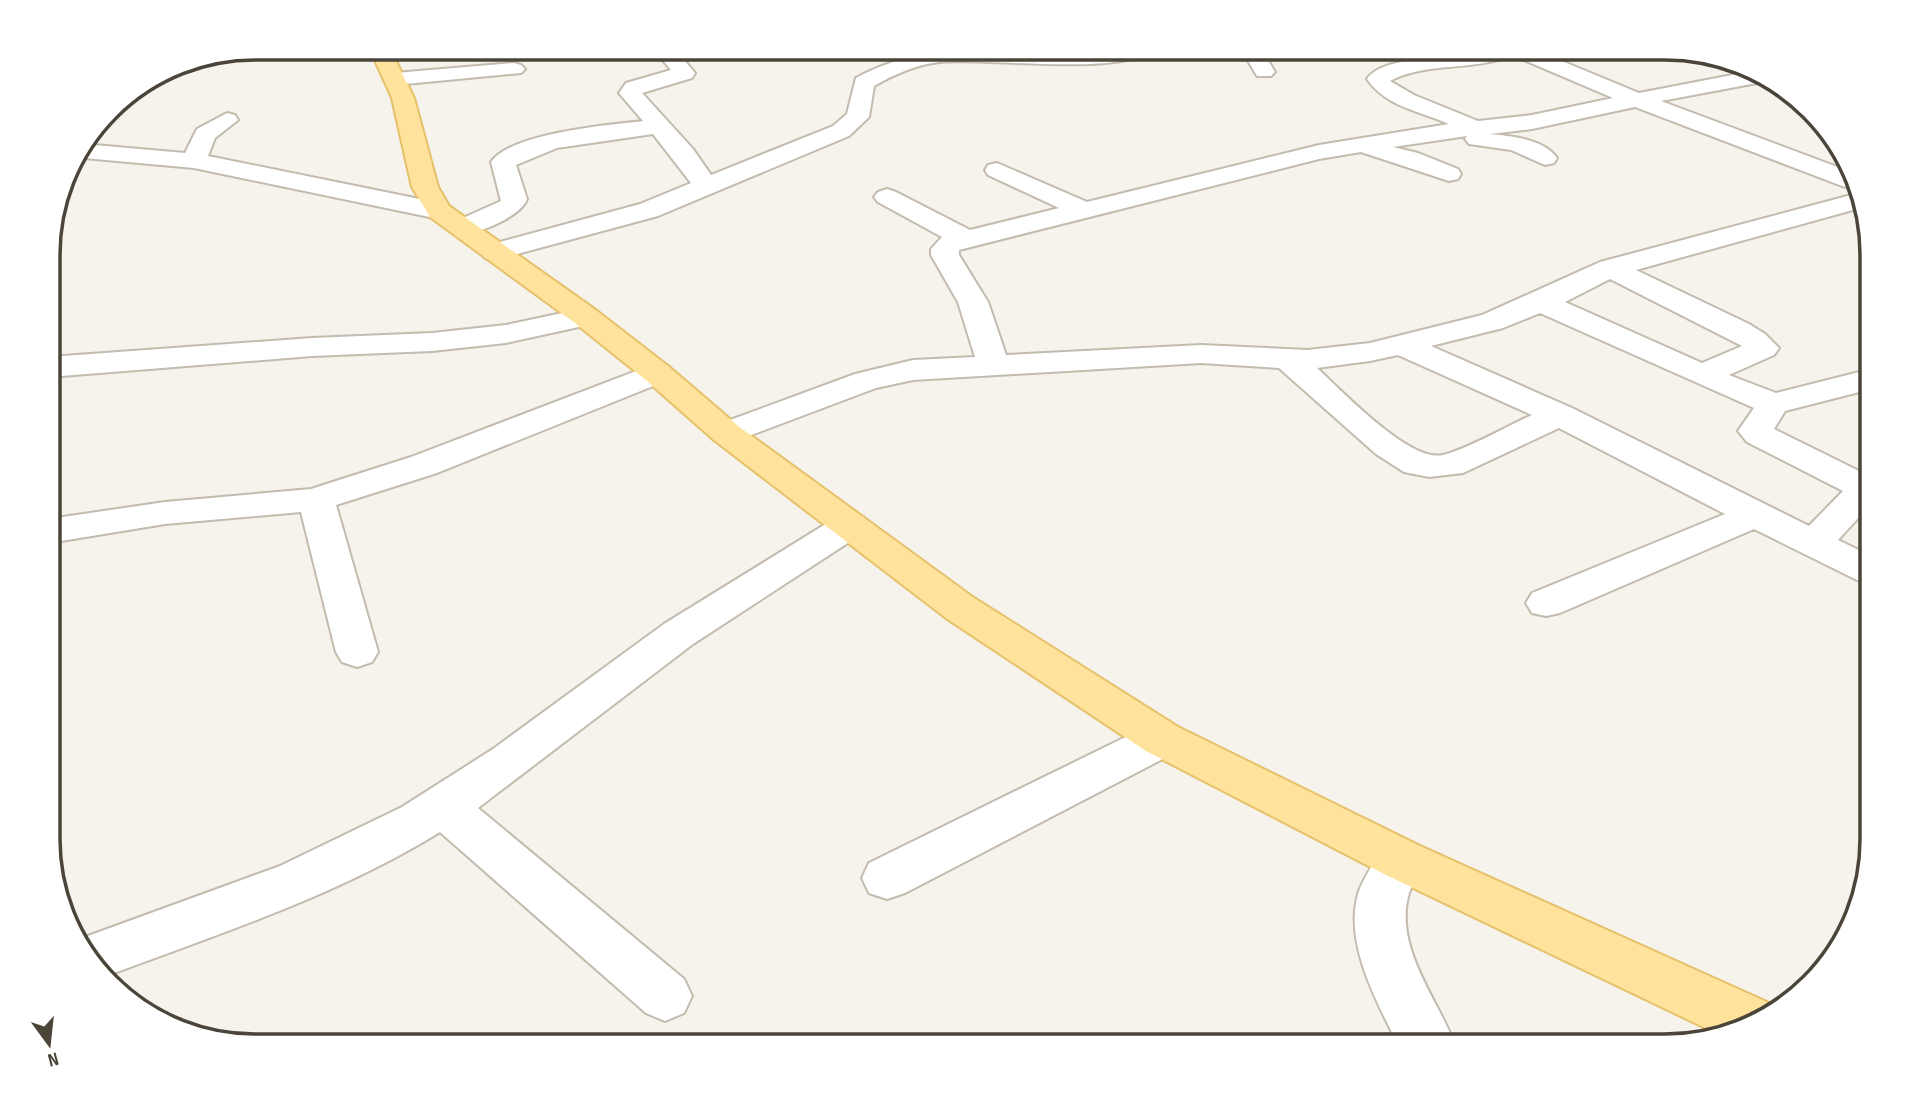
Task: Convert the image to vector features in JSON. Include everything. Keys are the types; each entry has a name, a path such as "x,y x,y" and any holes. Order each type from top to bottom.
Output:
{"main road":[{"path":"387,63 410,122 425,187 466,230 586,317 657,373 726,433 960,608 1162,739 1402,860 1741,1017"}],"street":[{"path":"1257,59 1264,72"},
{"path":"1475,128 1461,118 1390,94 1380,86 1378,79 1414,68 1487,59"},
{"path":"1538,59 1844,178"},
{"path":"673,60 684,73 634,88 630,93 684,154 705,185"},
{"path":"89,152 194,161 466,230 625,218 841,131 858,117 864,83 889,66 919,60"},
{"path":"387,63 514,69"},
{"path":"993,364 973,302 946,255 944,249 948,244 1255,166 1353,146 1532,122 1747,78"},
{"path":"194,161 205,134 228,120"},
{"path":"466,230 512,205 514,200 505,177 503,162 512,155 571,139 658,126"},
{"path":"1447,132 1517,144 1545,158"},
{"path":"1353,146 1397,154 1449,174"},
{"path":"997,170 1084,210"},
{"path":"887,197 965,239"},
{"path":"726,433 866,381 913,370 1201,354 1289,360 1370,352 1492,321 1541,302 1610,268 1852,202"},
{"path":"1610,268 1756,341 1763,348 1702,375"},
{"path":"1541,302 1773,404 1859,382"},
{"path":"59,366 312,347 432,342 506,334 586,317"},
{"path":"1402,345 1560,415 1859,565"},
{"path":"1289,360 1395,452 1416,463 1434,467 1450,465 1560,415"},
{"path":"59,529 165,513 282,505 316,499 424,465 657,373"},
{"path":"1773,404 1755,431 1759,435 1859,485"},
{"path":"1814,543 1859,496"},
{"path":"316,499 357,652"},
{"path":"1546,603 1755,515"},
{"path":"98,955 299,881 419,822 507,763 656,650 850,525"},
{"path":"887,878 1162,739"},
{"path":"442,806 664,996"},
{"path":"1402,860 1384,894 1382,933 1401,995 1421,1033"}]}
